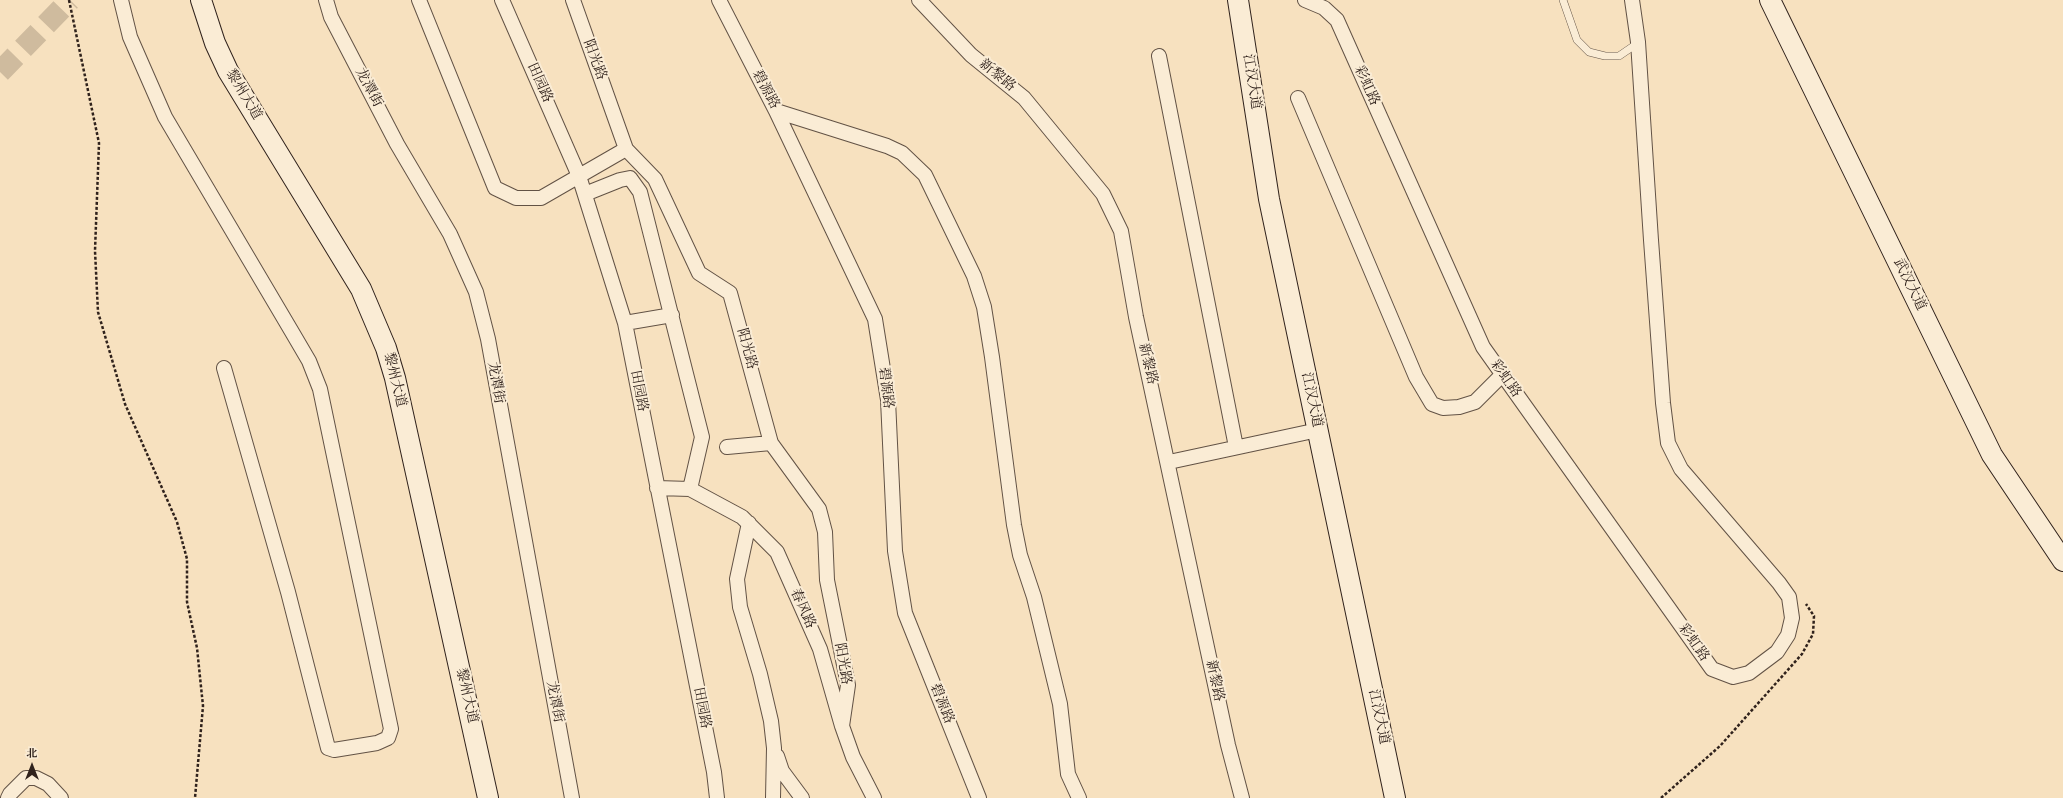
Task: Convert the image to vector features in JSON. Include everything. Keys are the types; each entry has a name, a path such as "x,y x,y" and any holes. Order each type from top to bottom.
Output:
{"main road":[{"name":"黎州大道","path":"200,0 215,43 228,71 360,289 386,348 395,378 488,798"},
{"name":"江汉大道","path":"1238,0 1269,199 1395,798"},
{"name":"武汉大道","path":"1770,0 1992,455 2063,561"}],"street":[{"name":"龙潭街","path":"326,0 331,17 398,144 450,234 476,292 488,339 572,798"},
{"path":"419,0 495,188 516,198 541,198 626,149"},
{"name":"田园路","path":"502,0 579,176 625,323 714,772 717,798"},
{"name":"阳光路","path":"573,0 626,149 655,179 699,273 730,293 771,443 819,509 825,532 827,580 848,685 842,726"},
{"name":"碧源路","path":"719,0 776,111 875,318 888,400 895,551 905,613 978,798"},
{"name":"新黎路","path":"919,0 971,55 1024,98 1103,194 1121,231 1136,318 1169,462 1228,745 1242,798"},
{"name":"彩虹路","path":"1305,0 1324,8 1337,20 1483,347 1712,669 1733,677 1749,673 1777,652 1788,635 1791,624 1792,618 1789,597 1779,583 1681,469 1668,443 1663,403 1650,240 1638,42 1632,0"},
{"path":"121,2 130,37 165,117 309,361 320,389 391,729 388,738 377,743 334,750 328,748 288,592 224,368"},
{"path":"1159,56 1236,448"},
{"path":"1298,98 1416,377 1432,404 1443,408 1448,408 1459,407 1475,402 1502,375"},
{"path":"776,111 887,146 902,153 925,175 974,276 984,306 1014,525 1020,555 1034,597 1060,704 1068,774 1079,798"},
{"path":"585,194 620,180 630,178 640,192 702,437 690,489"},
{"path":"625,323 672,314"},
{"path":"1169,462 1318,430"},
{"path":"728,448 771,443"},
{"name":"春风路","path":"657,488 690,489 742,517 778,552 820,649 842,726 853,757 874,798"},
{"path":"749,523 737,579 740,607 768,707 774,748 773,798"},
{"path":"774,748 782,771 802,798"},
{"path":"8,798 26,778 36,778 48,784 61,798"}],"lane":[{"path":"1563,0 1577,40 1589,52 1605,56 1619,56 1638,42"}],"path":[{"path":"69,0 99,143 95,251 98,312 126,404 177,522 187,559 188,602 197,648 203,706 195,798"},
{"path":"1661,798 1720,746 1802,654 1813,634 1814,616 1805,603 1789,597"}],"tunnel":[{"path":"0,72 70,0"}]}
